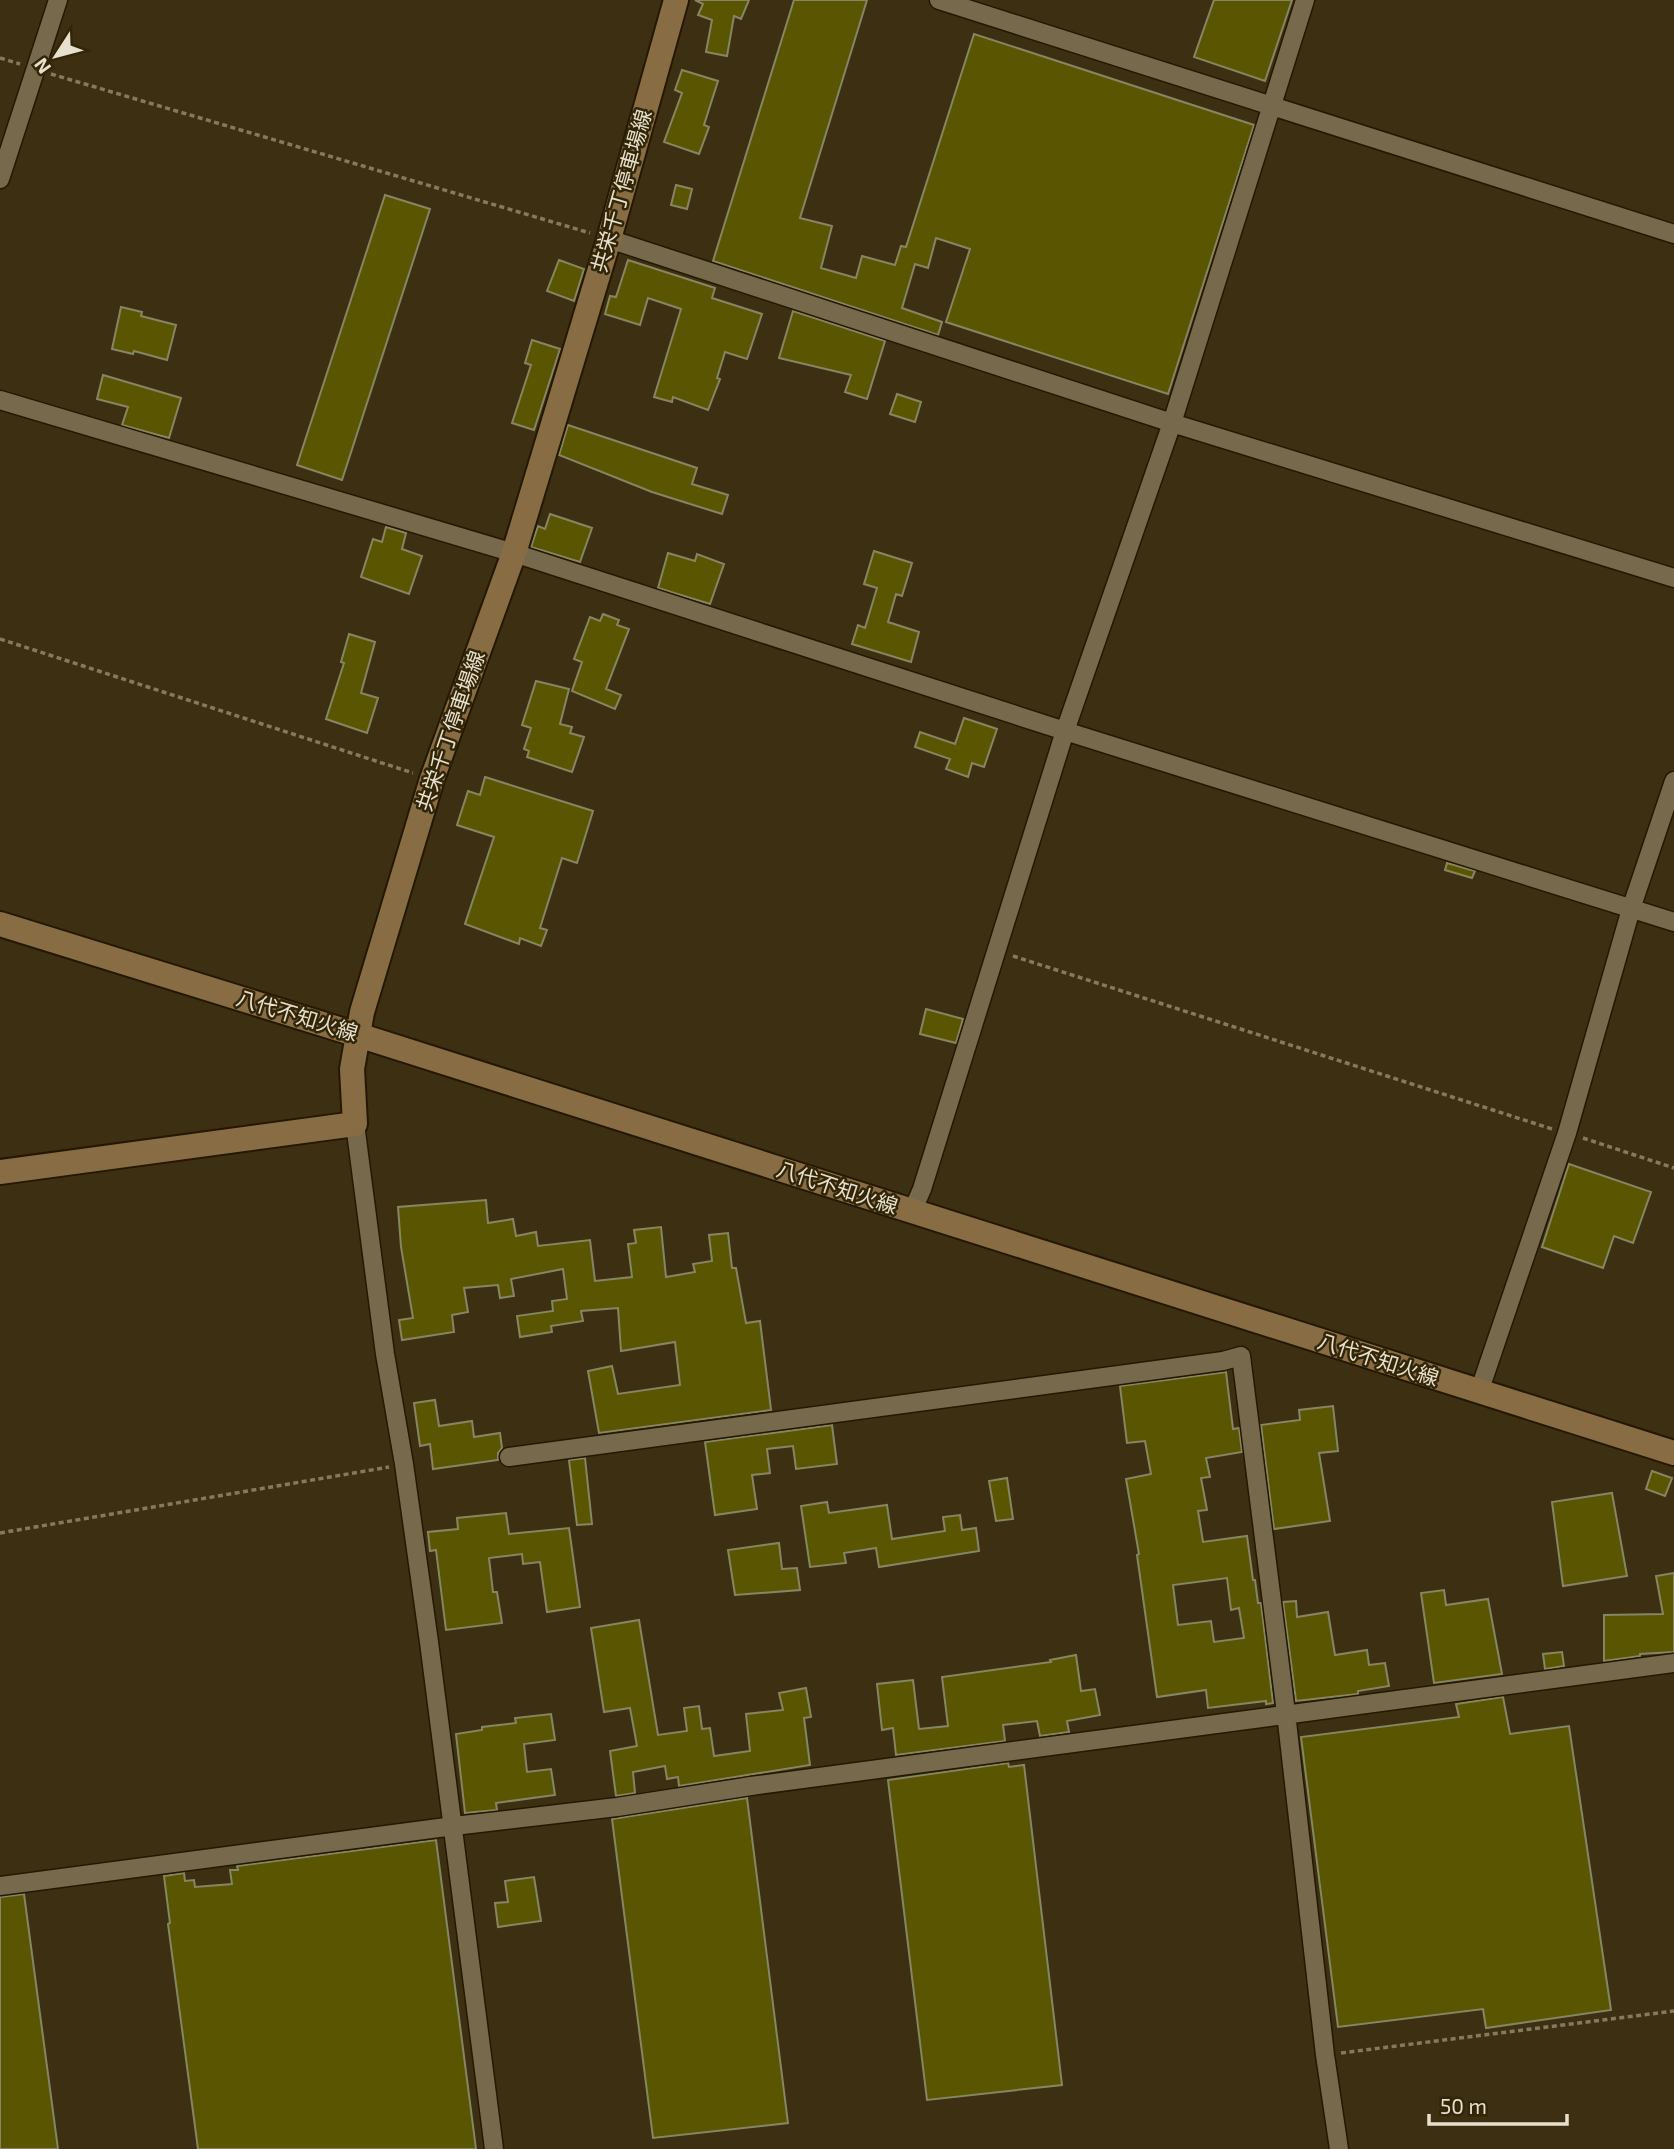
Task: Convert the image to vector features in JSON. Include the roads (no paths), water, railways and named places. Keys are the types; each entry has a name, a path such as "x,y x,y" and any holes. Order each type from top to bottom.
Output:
{"main road":[{"name":"共栄千丁停車場線","path":"355,1124 352,1069 362,1012 432,779 514,553 609,239 676,0"},
{"name":"八代不知火線","path":"0,924 1674,1453"},
{"path":"0,1172 355,1124"}],"street":[{"path":"0,179 58,0"},
{"path":"939,0 1674,234"},
{"path":"912,1212 922,1189 1065,731 1172,423 1304,0"},
{"path":"609,239 1172,423 1674,578"},
{"path":"0,400 514,553 1065,731 1674,922"},
{"path":"1479,1392 1567,1133 1631,909 1674,781"},
{"path":"355,1124 385,1354 404,1464 454,1826 494,2149"},
{"path":"509,1457 1210,1363 1241,1356 1325,2055 1339,2149"},
{"path":"0,1886 617,1807 751,1786 1286,1713 1674,1663"}]}
